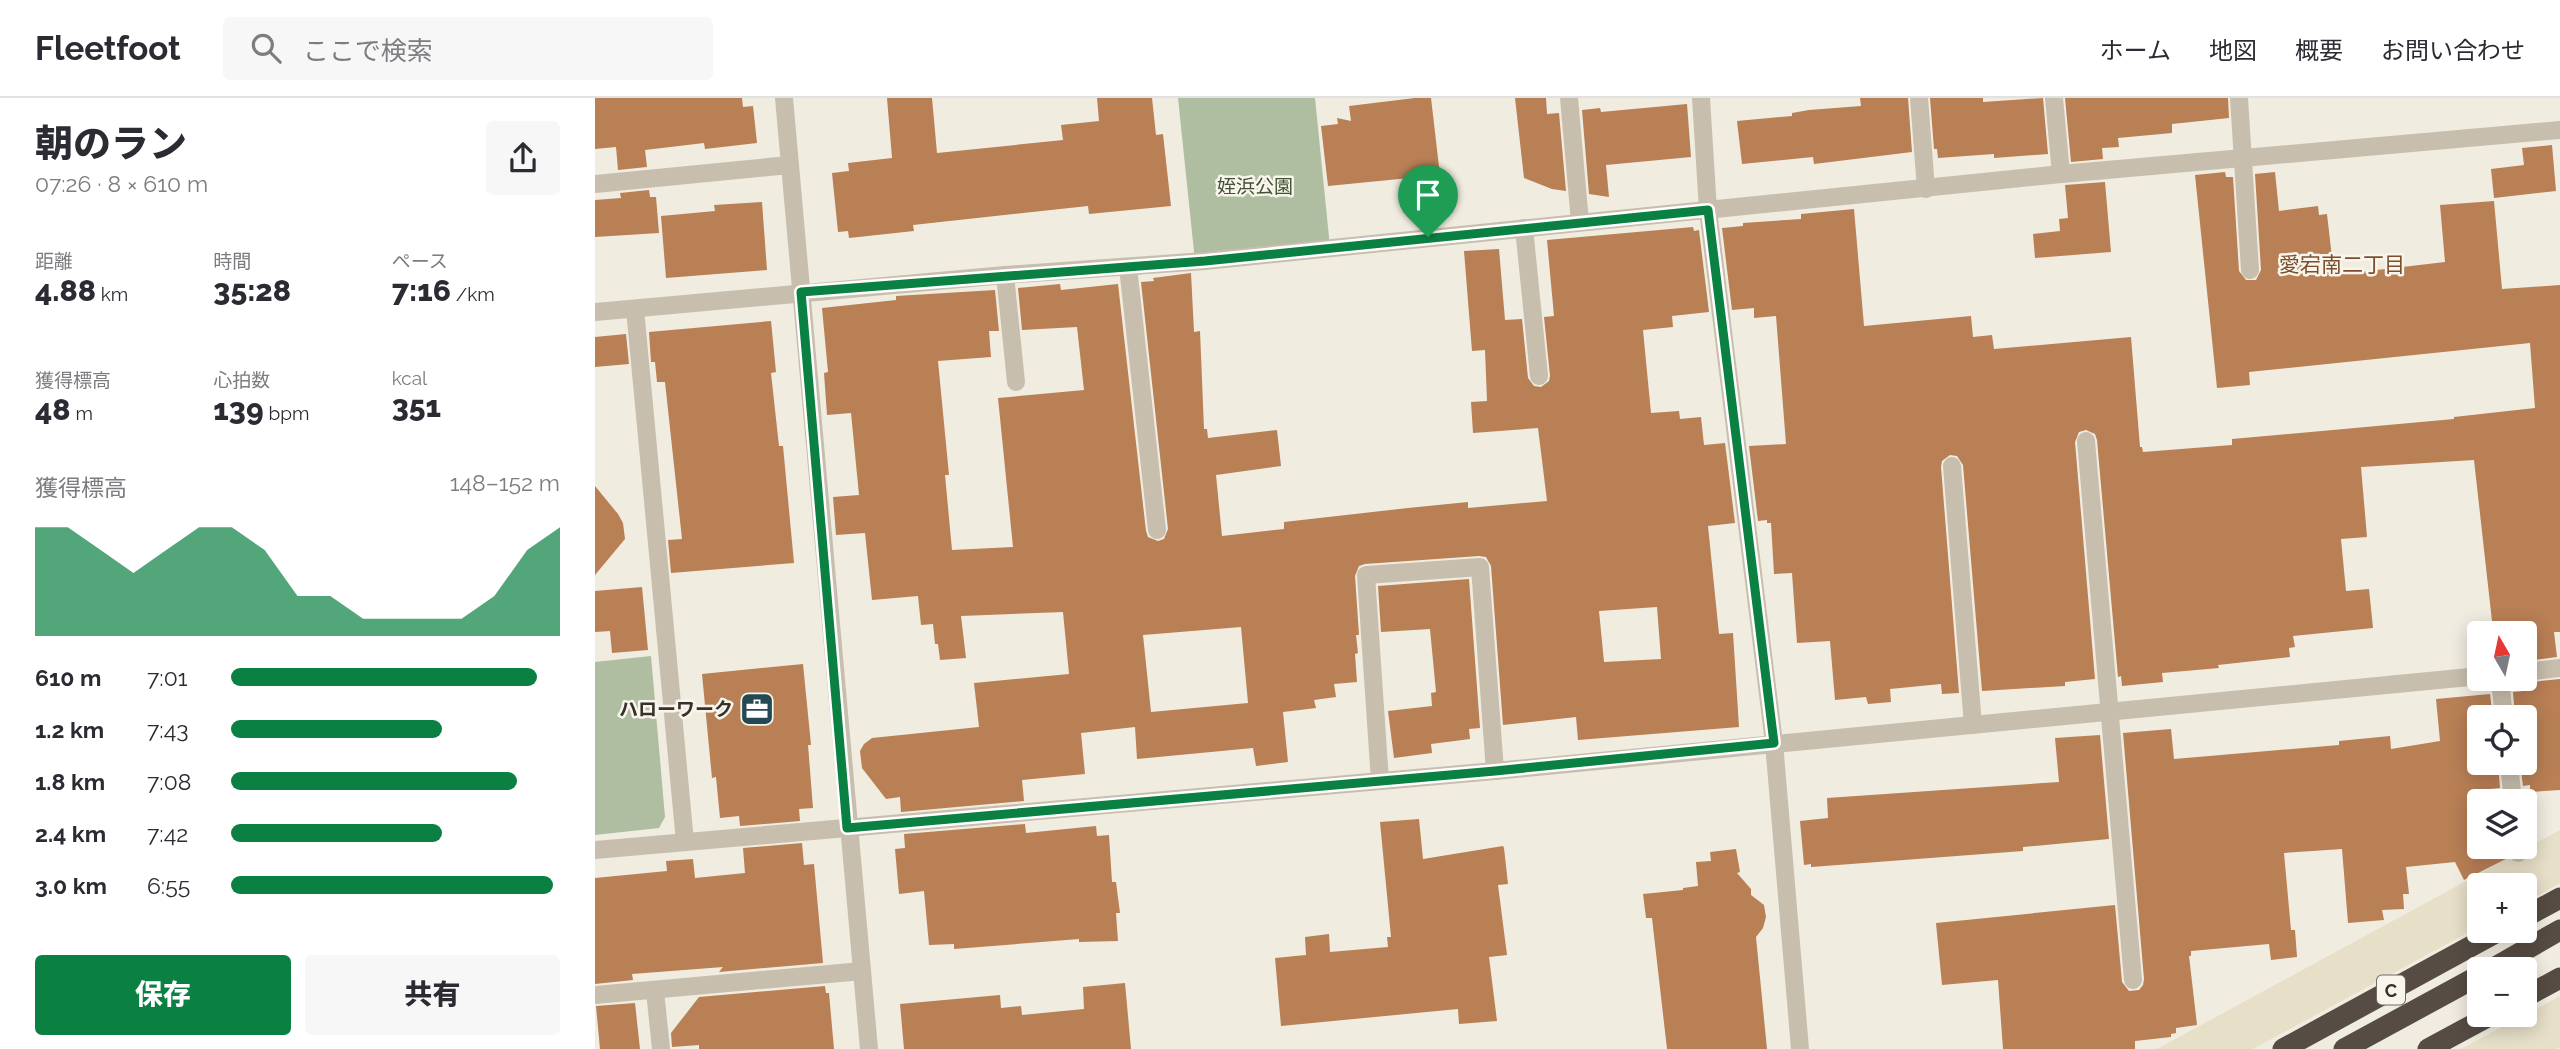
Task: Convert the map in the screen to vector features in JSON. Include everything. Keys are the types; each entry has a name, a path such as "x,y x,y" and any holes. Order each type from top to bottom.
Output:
{"highway":[{"path":"2537,910 2560,898"},
{"path":"2513,957 2560,930"},
{"name":"C","path":"2283,1049 2477,943"},
{"path":"2537,990 2560,978"},
{"path":"2344,1049 2467,982"},
{"path":"2428,1049 2469,1027"}],"street":[{"path":"784,98 847,828 869,1049"},
{"path":"1569,98 1580,222"},
{"path":"1701,98 1708,210 1774,743 1800,1049"},
{"path":"1919,98 1926,190"},
{"path":"2054,98 2061,174"},
{"path":"2239,98 2250,270"},
{"path":"595,312 801,292 1128,267 1926,190 2061,174 2560,130"},
{"path":"595,184 789,165"},
{"path":"1524,228 1539,376"},
{"path":"1128,267 1157,530"},
{"path":"1005,275 1016,382"},
{"path":"635,309 685,842"},
{"path":"2085,441 2133,980"},
{"path":"1952,466 1973,725"},
{"path":"1380,781 1366,575 1480,567 1495,771"},
{"path":"2537,671 2560,668"},
{"path":"595,850 1495,771 2467,677"},
{"path":"595,995 862,971"},
{"path":"655,991 661,1049"}],"green space":[{"name":"姪浜公園","path":"1178,98 1315,98 1330,247 1195,261"},
{"path":"651,656 665,817 659,828 595,835 595,662"}],"shaded area":[{"path":"2560,830 2560,883 2537,896 2537,873 2481,873 2507,859 2537,859 2537,842"},
{"path":"2467,881 2467,933 2253,1049 2157,1049"},
{"path":"2560,996 2560,1047 2461,1049 2502,1027 2537,1027 2537,1008"}],"building":[{"path":"595,98 742,98 743,107 753,106 757,143 705,149 704,143 645,150 647,167 618,170 616,147 595,149"},
{"path":"887,98 932,98 937,153 1063,140 1061,125 1099,121 1097,98 1152,98 1156,135 1163,134 1171,206 1089,214 1088,206 913,225 914,231 849,238 848,231 838,232 832,173 849,171 848,163 892,158"},
{"path":"1431,98 1440,175 1328,186 1321,126 1338,124 1337,118 1351,121 1349,106"},
{"path":"1515,98 1546,98 1547,114 1559,113 1566,191 1552,189 1524,178"},
{"path":"1860,98 1908,98 1912,152 1814,164 1813,157 1742,164 1737,121 1792,116 1792,113 1809,110 1861,106"},
{"path":"1930,98 1983,98 1983,102 2043,98 2048,154 1938,158 1937,149 1934,149"},
{"path":"2065,98 2228,98 2229,118 2172,124 2172,133 2118,138 2119,147 2102,148 2103,159 2071,162"},
{"path":"1687,104 1691,157 1606,165 1609,197 1589,194 1582,110 1600,108 1601,112"},
{"path":"2552,145 2556,191 2494,198 2491,169 2524,165 2522,148"},
{"path":"2225,172 2226,177 2233,177 2239,271 2246,280 2256,280 2261,270 2255,174 2275,172 2279,211 2318,206 2319,215 2327,214 2334,275 2445,262 2440,205 2494,201 2502,289 2560,285 2560,632 2554,632 2557,657 2537,660 2537,621 2492,621 2474,460 2361,467 2367,537 2341,539 2346,591 2369,589 2373,628 2293,636 2295,647 2289,648 2290,657 2218,665 2219,668 2162,673 2163,682 2122,686 2121,676 2118,677 2097,440 2095,434 2086,430 2079,432 2075,442 2095,679 2065,682 2065,686 1982,691 1963,465 1957,456 1950,455 1942,461 1941,467 1959,693 1942,694 1941,684 1890,689 1891,702 1868,704 1866,697 1835,700 1830,641 1797,643 1792,573 1774,574 1771,523 1767,523 1767,520 1758,521 1749,446 1786,444 1776,316 1754,318 1754,308 1732,310 1722,228 1743,226 1743,223 1801,219 1801,214 1854,209 1864,326 1971,316 1973,337 1992,335 1994,349 2131,337 2140,447 2143,452 2232,445 2232,439 2454,419 2535,408 2530,343 2249,372 2250,385 2217,388 2195,175"},
{"path":"2105,182 2111,252 2035,258 2033,234 2060,231 2059,219 2068,218 2065,185"},
{"path":"649,190 650,197 656,197 659,233 595,237 595,200 621,198 620,193"},
{"path":"762,202 767,270 666,278 661,216 715,211 714,205"},
{"path":"1693,227 1694,231 1699,230 1709,312 1672,316 1673,327 1643,330 1651,413 1679,411 1680,419 1701,417 1704,445 1725,443 1735,523 1708,526 1719,634 1733,633 1739,727 1578,740 1576,717 1503,725 1491,566 1486,557 1365,564 1359,566 1355,576 1359,635 1356,635 1358,653 1355,654 1357,682 1334,684 1336,697 1314,700 1316,708 1283,712 1288,762 1256,766 1253,748 1137,759 1135,727 1081,733 1085,774 1022,780 1024,801 901,812 900,797 886,799 862,768 860,751 864,744 872,738 979,727 974,683 1069,674 1063,612 961,616 966,658 940,660 933,624 921,625 918,596 872,600 865,533 836,535 833,497 859,495 851,413 827,415 824,373 828,372 822,308 896,300 896,296 995,290 999,331 989,331 991,357 938,361 949,475 945,475 952,550 1013,547 998,398 1084,390 1077,327 1022,330 1018,288 1060,284 1061,290 1118,284 1146,531 1148,537 1158,541 1164,539 1168,529 1141,282 1191,273 1194,332 1200,331 1204,429 1207,429 1208,438 1277,430 1281,466 1216,475 1222,536 1284,529 1284,522 1408,508 1468,502 1468,508 1547,501 1538,428 1473,433 1471,402 1487,401 1485,350 1472,351 1464,251 1499,249 1505,320 1522,319 1528,378 1534,386 1541,387 1549,381 1550,376 1544,317 1554,316 1547,240","holes":["1657,607 1661,659 1604,662 1599,611","1241,627 1248,703 1151,712 1143,635"]},
{"path":"771,321 776,372 771,373 779,446 783,446 794,563 671,573 668,540 682,539 665,382 657,382 655,362 651,362 649,332"},
{"path":"626,334 629,364 595,367 595,337"},
{"path":"595,486 618,514 623,523 625,539 595,575"},
{"path":"1469,579 1480,728 1469,729 1470,739 1431,744 1432,753 1394,758 1388,711 1432,706 1431,693 1436,692 1430,629 1381,632 1378,586"},
{"path":"642,587 648,650 612,653 610,631 595,632 595,591"},
{"name":"ハローワーク","path":"803,664 811,745 808,745 813,808 799,809 800,821 740,826 739,816 720,818 716,777 712,778 702,674"},
{"path":"2560,679 2560,790 2537,792 2537,789 2530,789 2530,785 2523,786 2522,775 2537,775 2537,705 2514,705 2513,692 2537,691 2537,681"},
{"path":"2490,694 2491,705 2467,705 2467,775 2499,775 2500,788 2467,789 2467,859 2506,859 2478,873 2467,873 2467,878 2464,880 2455,862 2406,867 2409,894 2403,894 2404,909 2382,910 2384,920 2348,923 2342,849 2284,853 2291,930 2295,930 2297,957 2271,960 2269,944 2191,951 2189,956 2197,1025 2176,1028 2176,1033 2171,1034 2171,1037 2135,1041 2135,1049 2003,1049 1998,980 1942,985 1936,923 2115,905 2122,982 2129,991 2139,990 2143,985 2123,733 2171,729 2174,759 2339,745 2339,741 2390,736 2391,749 2440,741 2436,699"},
{"path":"2100,735 2109,839 2023,847 2023,851 1811,867 1811,864 1804,865 1800,821 1828,818 1827,798 2059,782 2055,738"},
{"path":"1419,819 1423,859 1503,846 1504,848 1508,884 1498,885 1507,955 1489,957 1497,1021 1459,1024 1458,1009 1281,1026 1275,958 1306,955 1305,937 1329,934 1330,952 1388,947 1387,937 1391,937 1380,822"},
{"path":"1025,824 1026,833 1096,826 1097,836 1109,835 1112,882 1116,882 1120,913 1116,913 1118,941 1079,942 1079,939 954,949 954,944 929,945 924,891 899,894 895,849 905,848 904,834"},
{"path":"802,843 804,865 814,864 823,963 719,972 723,967 632,974 633,980 595,984 595,878 667,871 666,861 693,859 695,878 745,873 743,848"},
{"path":"1736,849 1740,872 1737,873 1751,889 1751,895 1764,905 1766,917 1763,928 1756,937 1767,1049 1667,1049 1652,918 1646,918 1643,894 1698,886 1696,862 1711,861 1710,852"},
{"path":"1125,983 1131,1049 904,1049 900,1004 1000,995 1001,1008 1021,1006 1022,1015 1084,1009 1083,987"},
{"path":"825,986 826,993 829,993 834,1049 699,1049 699,1045 672,1047 671,1033 699,997"},
{"path":"635,1003 640,1049 600,1049 596,1006"}],"place":[{"name":"ハローワーク","path":"757,709"}],"district":[{"name":"愛宕南二丁目","path":"2342,264"}],"route":[{"path":"1708,210 1774,743 1495,771 847,828 801,292 1205,261 1428,237 1708,210"}]}
